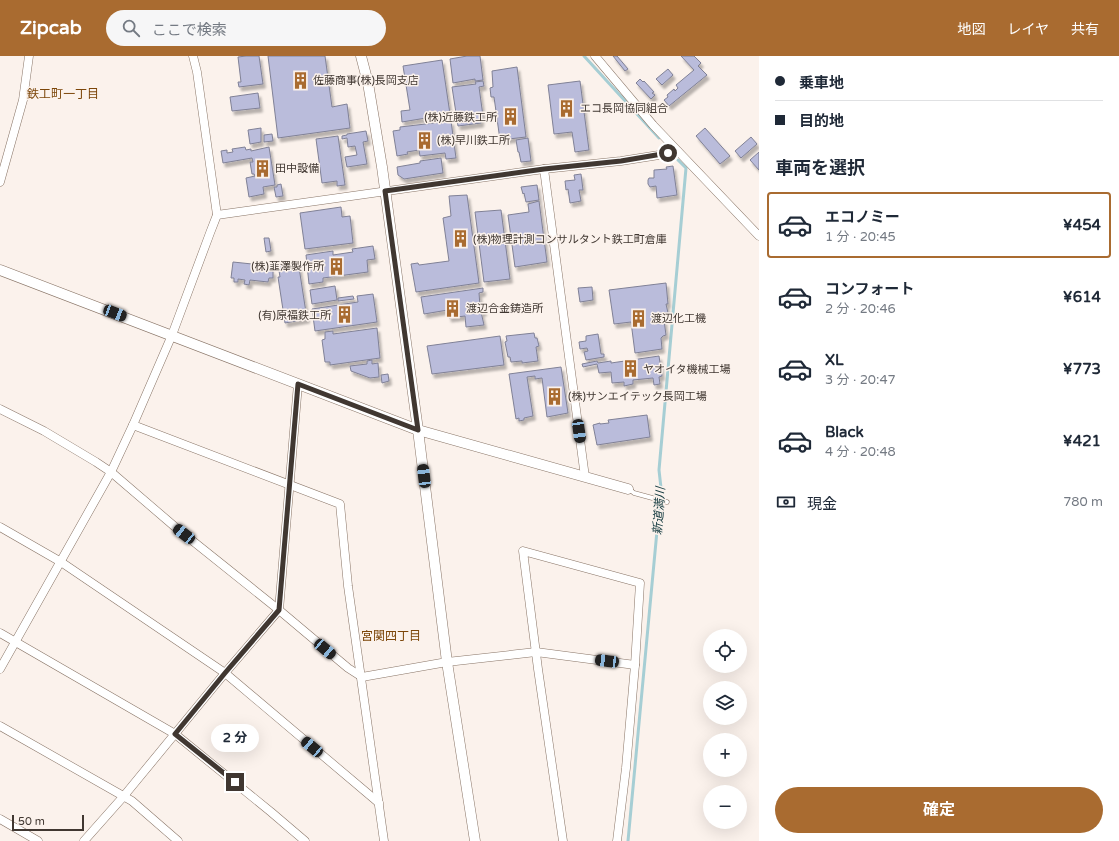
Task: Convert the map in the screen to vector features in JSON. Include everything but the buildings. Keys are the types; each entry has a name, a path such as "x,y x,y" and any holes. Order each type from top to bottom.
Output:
{"street":[{"path":"0,182 23,100 29,56"},
{"path":"0,669 111,472 172,335 217,215 197,72 193,56"},
{"path":"361,56 368,83 385,191 418,430 447,662 475,841"},
{"path":"595,56 653,125 759,236"},
{"path":"217,215 544,169 621,161 678,152"},
{"path":"544,169 585,477"},
{"path":"0,270 418,430 628,489"},
{"path":"84,841 123,797 279,610 288,485 298,384"},
{"path":"0,409 44,431 111,472 174,526 279,610 348,668 362,677 447,662 536,652 635,664"},
{"path":"133,425 340,504 348,586 384,841"},
{"path":"0,527 61,562 225,673 379,803"},
{"path":"563,841 523,551 640,583 626,768 617,841"},
{"path":"0,633 175,734 305,841"},
{"path":"0,726 132,801 178,841"},
{"path":"0,819 38,841"}],"lane":[{"path":"628,489 634,493 667,502"}],"waterway":[{"path":"584,56 659,138"},
{"name":"新道満川","path":"628,841 661,488 659,470 686,168 678,160"}],"place":[{"name":"佐藤商事(株)長岡支店","path":"300,80"},
{"name":"エコ長岡協同組合","path":"567,108"},
{"name":"(株)近藤鉄工所","path":"510,117"},
{"name":"(株)早川鉄工所","path":"424,140"},
{"name":"田中設備","path":"262,168"},
{"name":"(株)物理計測コンサルタント鉄工町倉庫","path":"460,239"},
{"name":"(株)韮澤製作所","path":"337,266"},
{"name":"渡辺合金鋳造所","path":"453,308"},
{"name":"(有)原福鉄工所","path":"344,315"},
{"name":"渡辺化工機","path":"638,318"},
{"name":"ヤオイタ機械工場","path":"630,369"},
{"name":"(株)サンエイテック長岡工場","path":"555,396"}],"district":[{"name":"鉄工町一丁目","path":"63,94"},
{"name":"宮関四丁目","path":"391,636"}],"route":[{"path":"235,782 175,734 279,610 288,485 298,384 418,430 385,191 544,169 621,161 668,153"}]}
